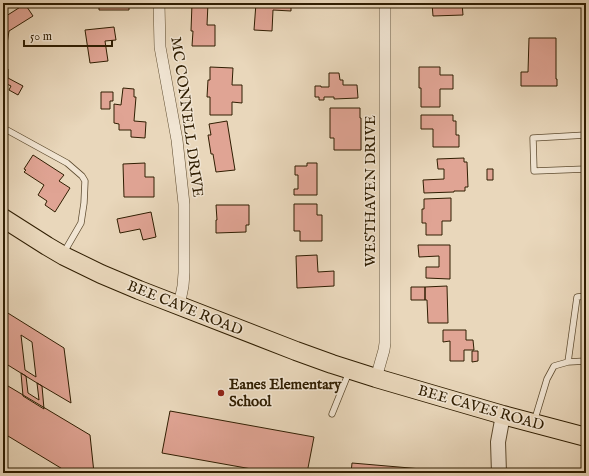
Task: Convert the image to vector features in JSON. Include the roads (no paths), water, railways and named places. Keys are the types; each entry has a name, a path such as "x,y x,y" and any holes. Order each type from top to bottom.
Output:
{"main road":[{"name":"BEE CAVE ROAD","path":"3,218 62,255 101,274 296,352 376,378"},
{"name":"BEE CAVES ROAD","path":"376,378 503,415 586,437"}],"street":[{"name":"MC CONNELL DRIVE","path":"159,3 160,47 177,140 184,204 184,273 179,306"},
{"name":"WESTHAVEN DRIVE","path":"376,378 385,343 385,3"},
{"path":"499,473 498,442 503,415"}],"lane":[{"path":"3,130 7,130 66,164 82,176 85,181 81,223 62,255"},
{"path":"586,135 533,138 534,171 586,169"},
{"path":"568,362 577,297 586,296"},
{"path":"533,423 547,379 554,366 568,362 586,361"},
{"path":"332,414 350,370"}],"place":[{"name":"Eanes Elementary School","path":"221,393"}]}
